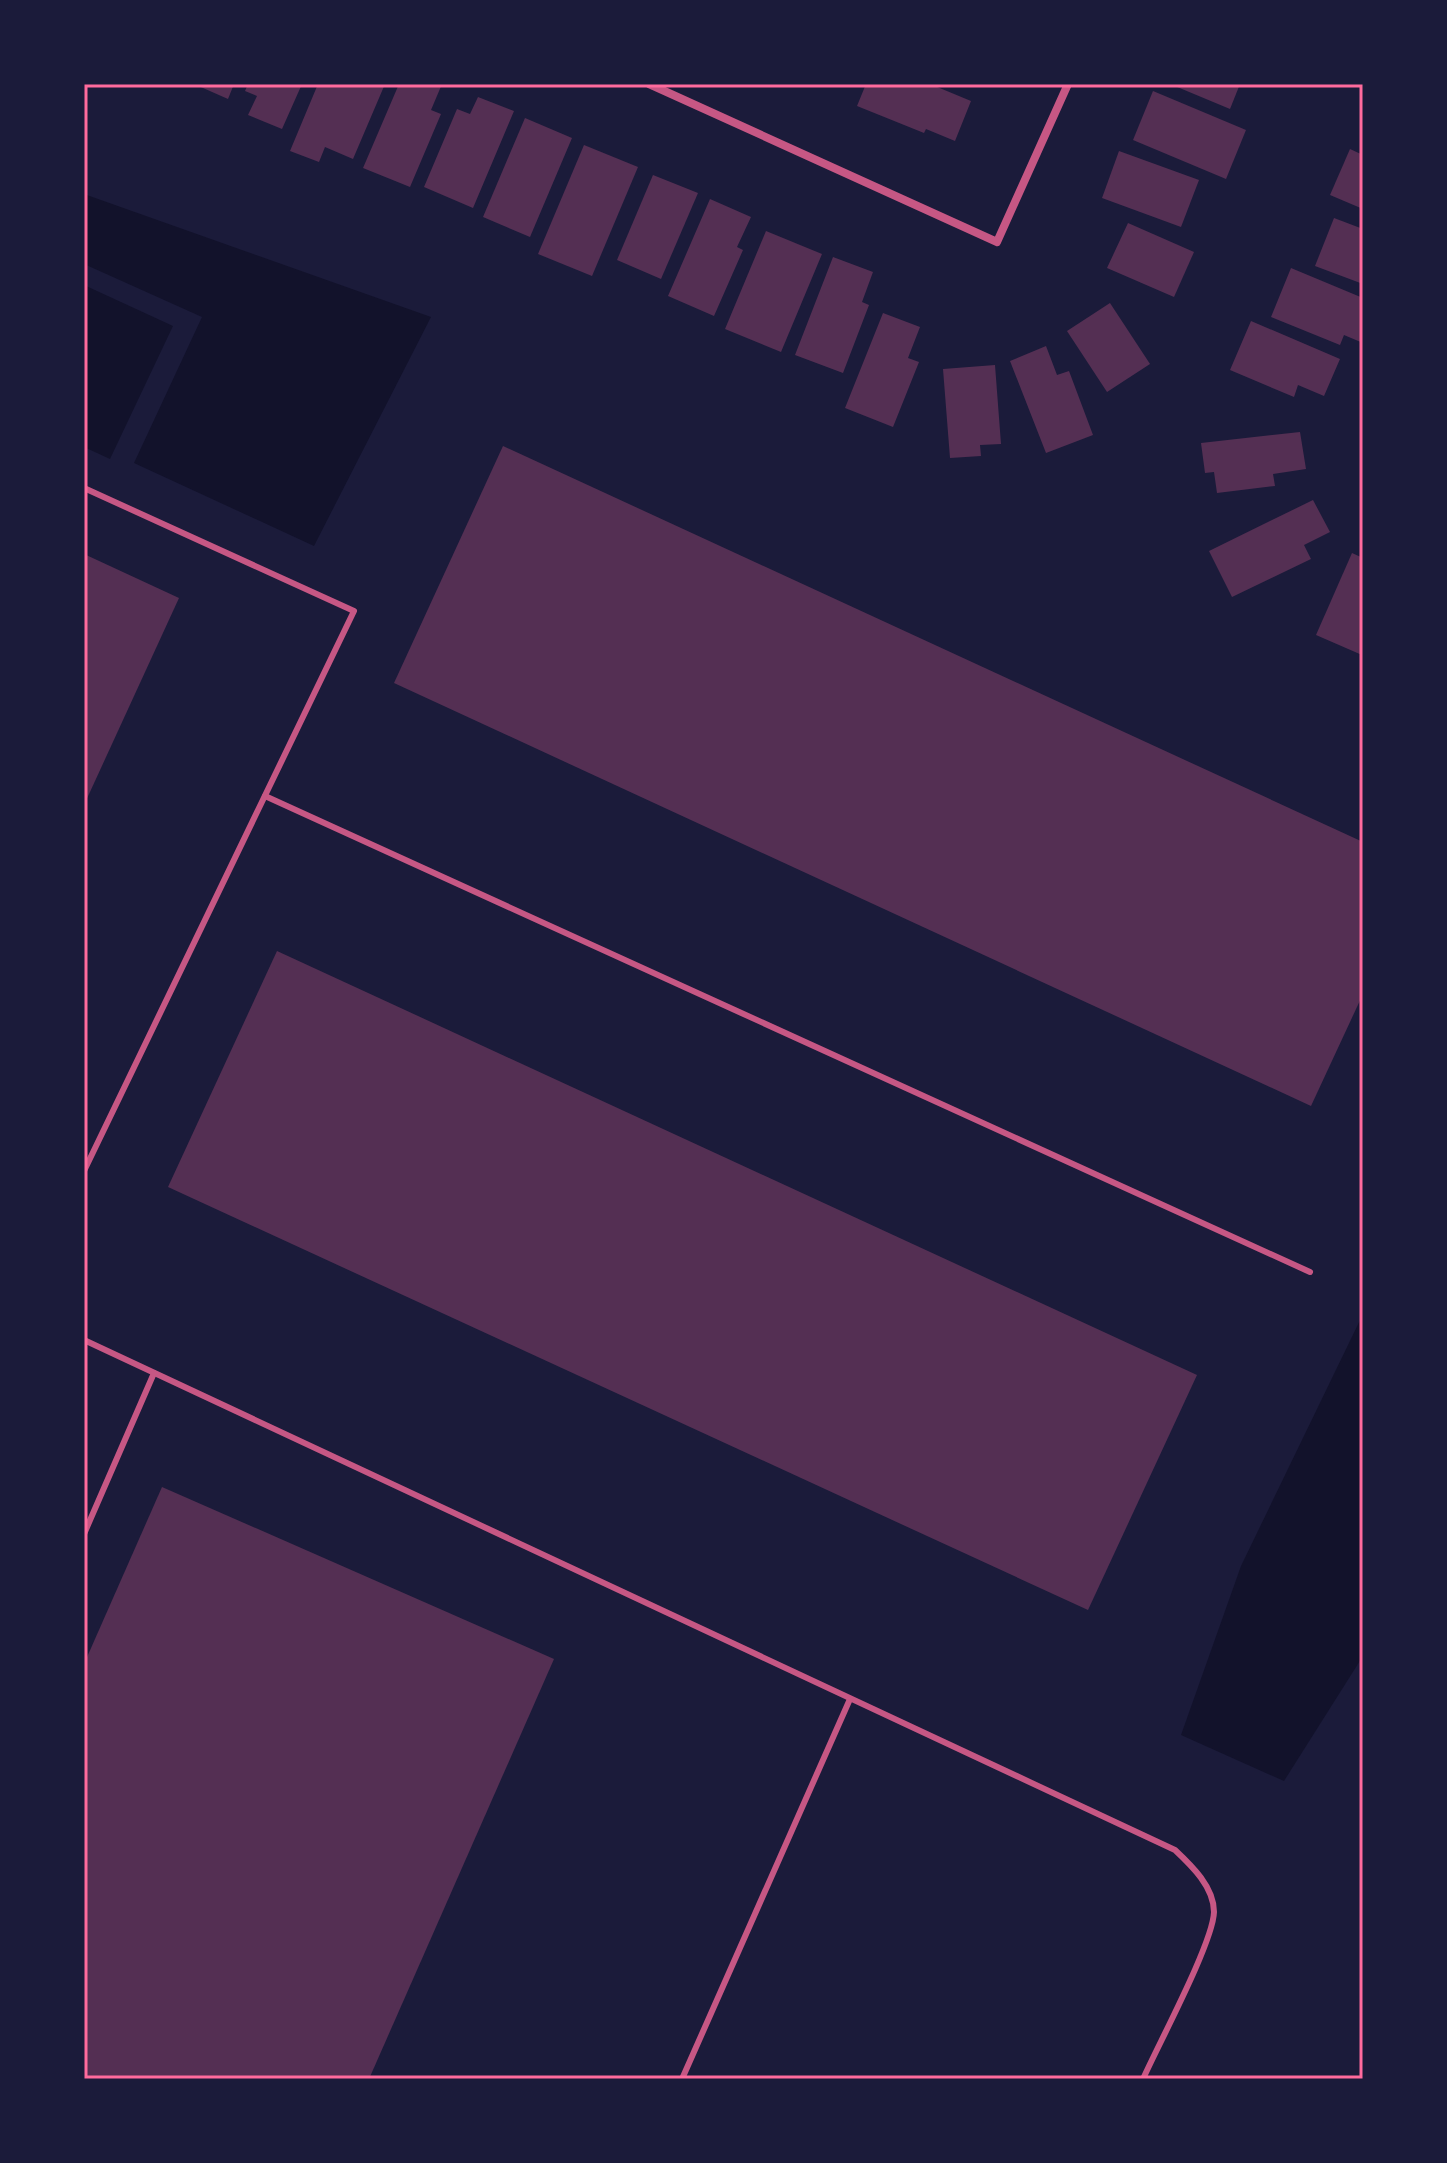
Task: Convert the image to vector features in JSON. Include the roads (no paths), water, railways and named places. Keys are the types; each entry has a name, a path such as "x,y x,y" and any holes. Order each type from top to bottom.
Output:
{"street":[{"path":"649,84 997,242 1068,84"}],"lane":[{"path":"84,488 354,611 84,1171"},
{"path":"265,796 1310,1272"},
{"path":"84,1340 1175,1850 1193,1867 1207,1887 1214,1912 1205,1942 1143,2079"},
{"path":"84,1534 154,1373"},
{"path":"682,2079 850,1699"}]}
